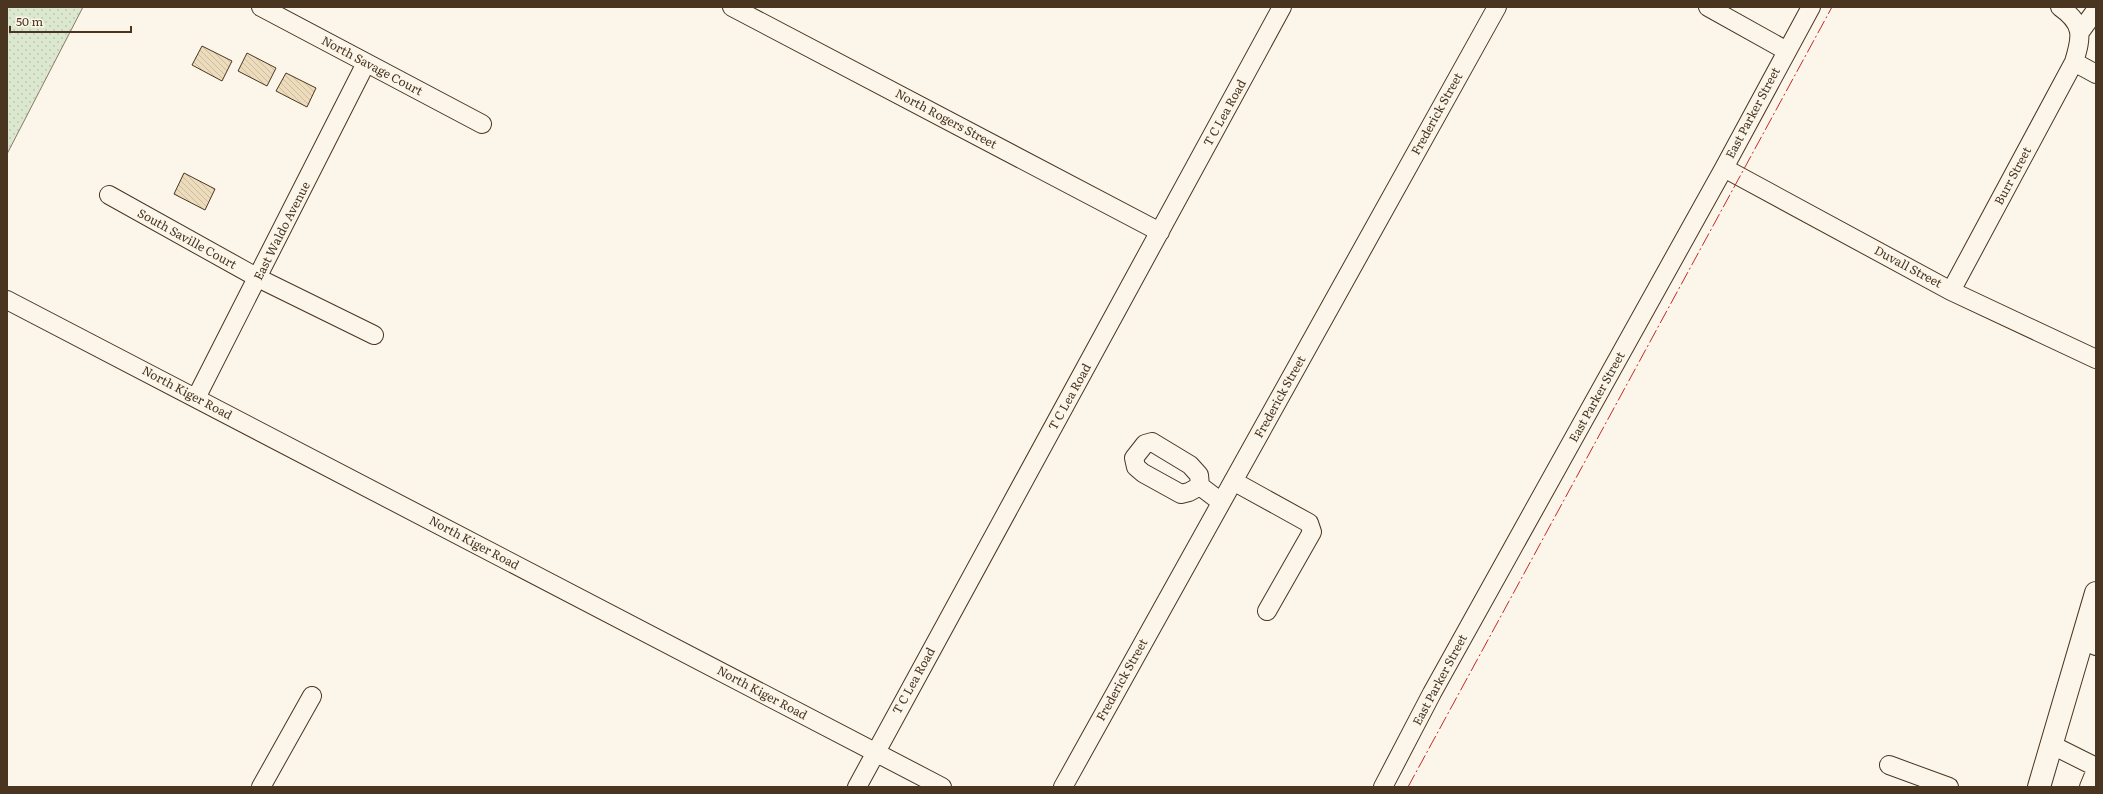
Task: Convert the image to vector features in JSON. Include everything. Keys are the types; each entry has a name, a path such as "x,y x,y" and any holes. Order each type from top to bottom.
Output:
{"main road":[{"path":"2039,787 2052,744 2089,643 2096,593"}],"street":[{"name":"North Savage Court","path":"261,7 482,124"},
{"name":"North Rogers Street","path":"732,7 1160,232"},
{"name":"T C Lea Road","path":"857,787 1282,7"},
{"name":"Frederick Street","path":"1063,787 1497,7"},
{"path":"1708,7 1787,51"},
{"name":"East Parker Street","path":"1383,787 1432,693 1724,168 1811,7"},
{"path":"2060,7 2069,14 2080,32 2096,10"},
{"name":"Burr Street","path":"1951,290 2074,62 2081,40 2080,32"},
{"path":"2074,62 2096,74"},
{"name":"East Waldo Avenue","path":"196,398 366,63"},
{"name":"Duvall Street","path":"1724,168 1951,290 2096,359"},
{"name":"South Saville Court","path":"109,196 258,278 374,335"},
{"name":"North Kiger Road","path":"7,300 942,787"},
{"path":"1233,481 1309,523 1312,532 1267,612"},
{"path":"1200,486 1221,502"},
{"path":"261,787 312,696"},
{"path":"2052,744 2096,768 2089,787"},
{"path":"1889,765 1949,787"}],"green space":[{"path":"7,7 83,7 7,154"}],"building":[{"path":"202,46 232,61 222,81 192,65"},
{"path":"247,53 276,68 267,86 238,71"},
{"path":"286,73 316,88 307,107 276,91"},
{"path":"184,173 215,189 205,210 174,194"}],"power":[{"path":"1408,787 1832,7"}]}
